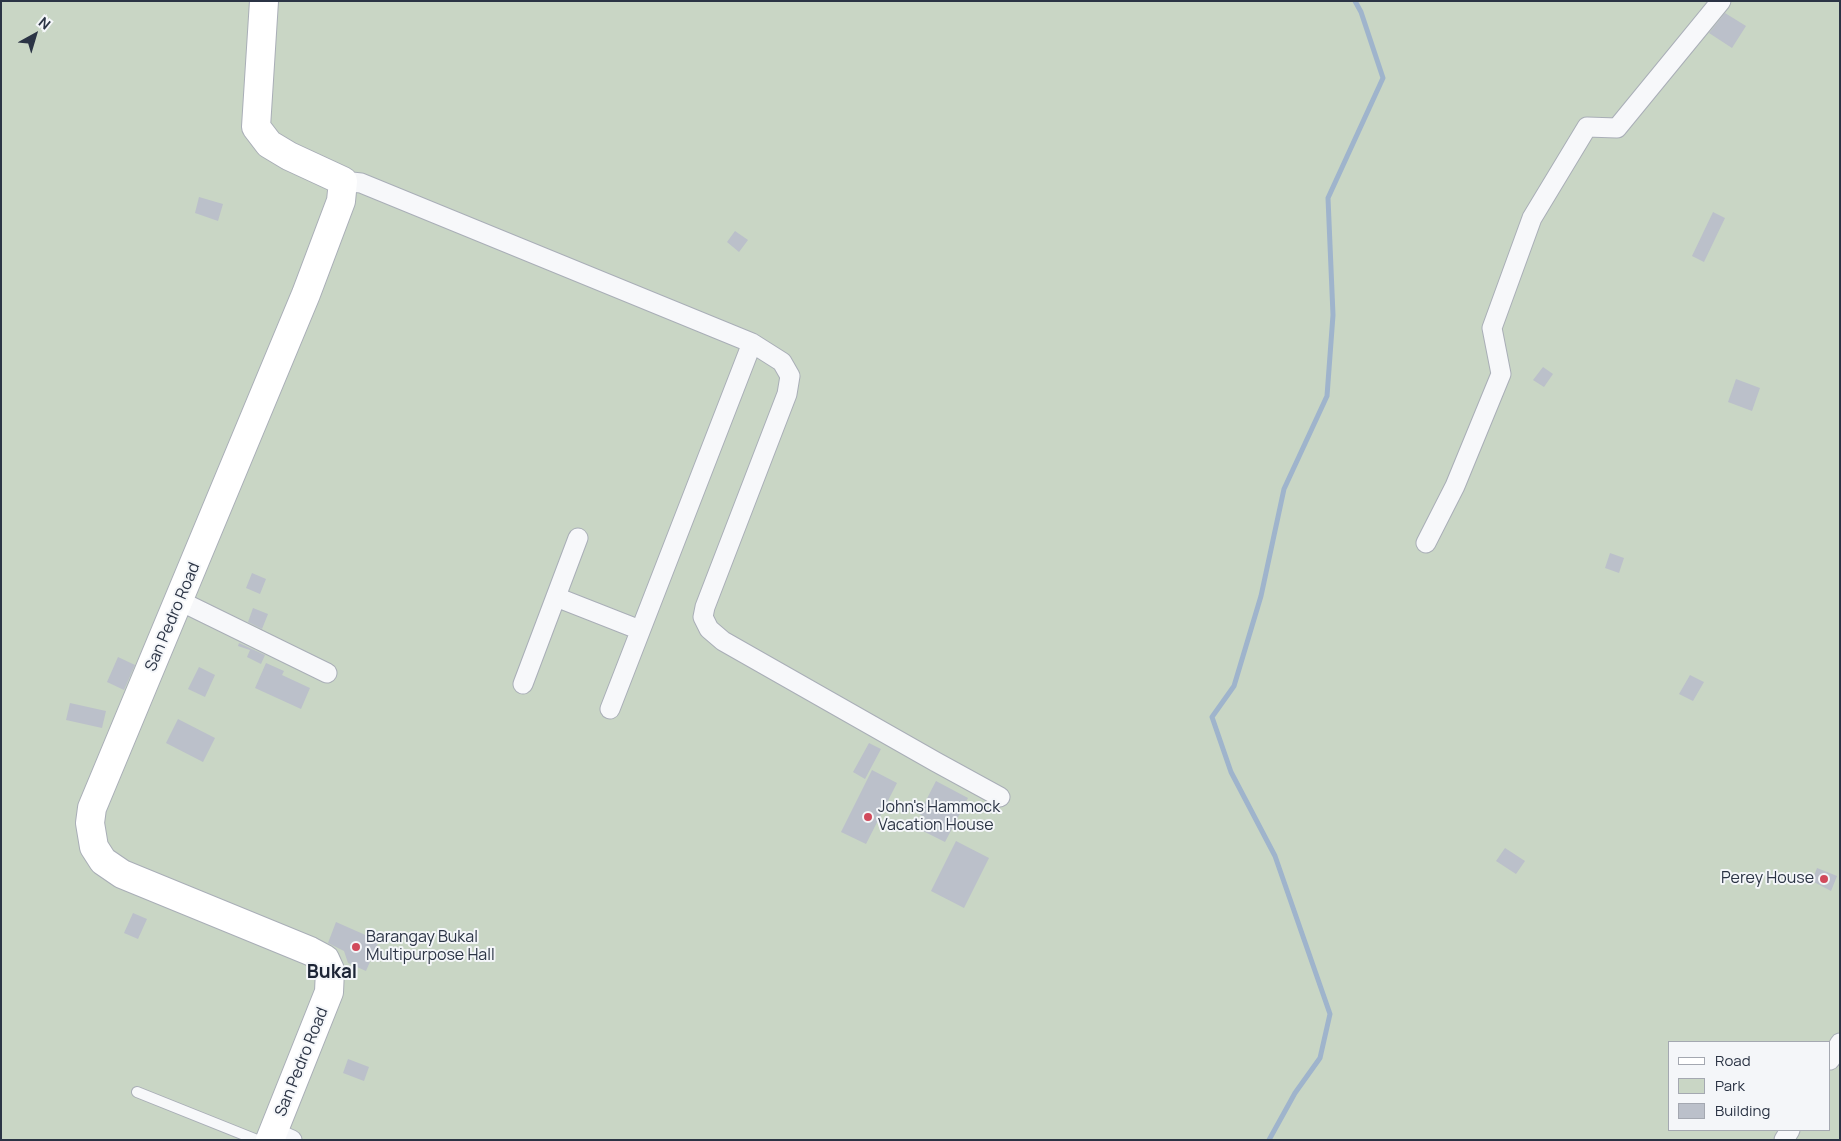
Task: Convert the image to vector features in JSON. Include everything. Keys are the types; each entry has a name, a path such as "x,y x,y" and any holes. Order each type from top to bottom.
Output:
{"street":[{"path":"264,1 256,127 269,144 289,156 343,181 370,187 752,343 782,362 790,376 786,394 752,489 704,607 703,617 709,629 723,641 1000,797"},
{"path":"1426,543 1455,486 1501,374 1492,328 1532,218 1587,127 1617,128 1721,1"},
{"name":"San Pedro Road","path":"273,1138 330,992 330,970 324,959 310,951 122,874 103,861 94,847 90,823 92,808 180,601 306,294 341,201 343,181"},
{"path":"610,709 752,343"},
{"path":"523,684 578,538"},
{"path":"556,597 640,630"},
{"path":"180,601 327,673"},
{"path":"1831,1058 1840,1043"}],"lane":[{"path":"136,1092 273,1138"}],"green space":[{"path":"1,1 1840,1 1840,1140 1,1140"}],"building":[{"path":"1725,13 1746,26 1732,48 1709,33"},
{"path":"199,197 223,204 218,221 195,213"},
{"path":"1713,212 1725,218 1704,262 1692,256"},
{"path":"735,231 748,240 739,252 727,242"},
{"path":"1543,367 1553,374 1544,387 1533,380"},
{"path":"1736,379 1760,388 1752,411 1728,402"},
{"path":"1610,553 1624,558 1619,573 1605,568"},
{"path":"252,573 266,579 260,594 246,588"},
{"path":"253,608 268,614 262,629 248,622"},
{"path":"239,643 265,655 261,664 247,657 250,650 238,646"},
{"path":"118,657 135,665 124,690 107,682"},
{"path":"266,663 284,671 282,675 310,688 301,709 255,688"},
{"path":"199,667 215,675 205,697 188,689"},
{"path":"1690,675 1704,682 1693,701 1679,694"},
{"path":"70,703 106,711 102,728 66,720"},
{"path":"178,719 215,738 203,762 166,743"},
{"path":"869,743 881,749 865,779 853,772"},
{"path":"872,770 897,783 866,844 841,832"},
{"path":"936,781 968,798 945,842 919,829 925,817 919,814"},
{"path":"956,841 989,858 964,908 931,891"},
{"path":"1505,848 1525,861 1516,874 1496,861"},
{"name":"Perey House","path":"1817,868 1837,876 1831,891 1812,881"},
{"path":"133,913 147,919 138,939 124,933"},
{"name":"Barangay Bukal Multipurpose Hall","path":"336,922 379,941 366,971 348,963 344,951 328,943"},
{"path":"348,1059 369,1067 364,1081 343,1073"}],"waterway":[{"path":"1269,1140 1295,1093 1320,1058 1330,1014 1275,856 1231,772 1212,717 1234,686 1261,596 1284,489 1327,396 1333,315 1328,198 1383,78 1361,12 1355,1"}],"place":[{"name":"John's Hammock Vacation House","path":"868,817"},
{"name":"Perey House","path":"1824,879"},
{"name":"Barangay Bukal Multipurpose Hall","path":"356,947"}],"district":[{"name":"Bukal","path":"332,973"}]}
